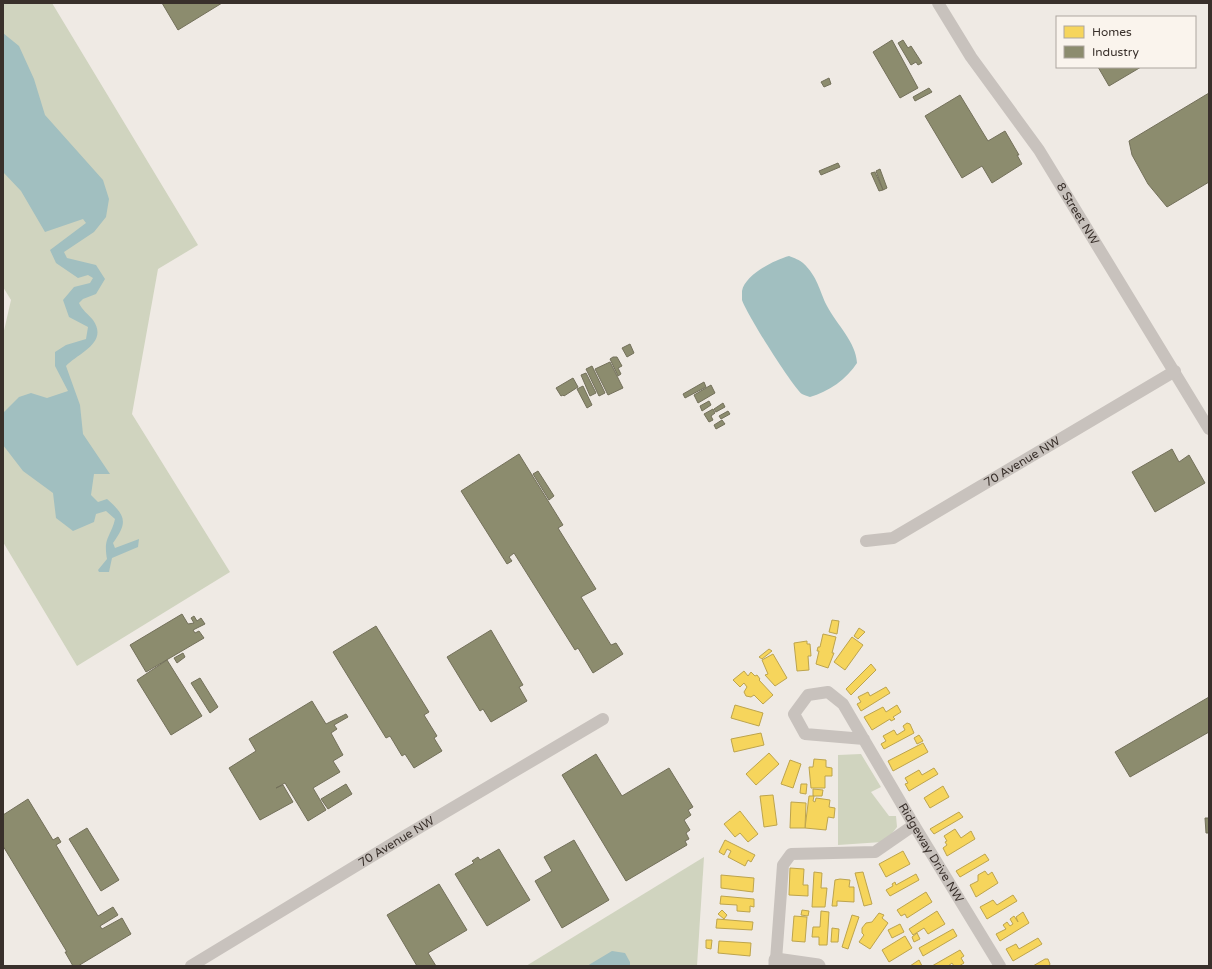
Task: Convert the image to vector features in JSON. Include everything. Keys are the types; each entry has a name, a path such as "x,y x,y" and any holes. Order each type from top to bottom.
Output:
{"street":[{"name":"8 Street NW","path":"938,3 971,58 1039,150 1209,429"},
{"name":"70 Avenue NW","path":"866,541 893,538 1175,371"},
{"name":"Ridgeway Drive NW","path":"864,739 805,734 794,714 808,695 828,692 843,704 864,739 914,825 1000,966"},
{"name":"70 Avenue NW","path":"191,966 398,840 603,719"},
{"path":"818,966 776,963 783,865 791,854 875,852 914,825"}],"green space":[{"path":"3,3 52,3 198,245 158,269 132,414 230,572 77,666 3,542 3,335 11,300 3,287"},
{"path":"861,754 881,787 871,792 889,816 896,816 897,827 890,836 882,842 838,845 838,755"},
{"path":"704,857 697,966 526,966"}],"water":[{"path":"3,33 19,46 34,79 45,115 103,180 109,199 106,217 94,232 64,252 67,258 96,265 105,279 96,294 83,299 79,303 83,310 93,320 97,328 95,341 90,347 66,366 80,405 83,434 110,474 94,474 91,495 98,502 107,499 121,515 123,524 113,543 115,548 139,539 138,547 112,558 109,572 99,572 98,570 107,559 107,541 115,519 106,511 96,514 94,522 73,531 56,518 53,493 23,471 3,445 3,413 19,397 31,393 47,398 68,391 55,366 55,352 66,345 86,339 88,327 69,317 63,300 74,287 90,283 93,278 88,275 78,278 56,263 50,250 86,223 83,219 45,232 21,191 3,172"},
{"path":"789,256 802,262 812,273 827,306 850,341 856,355 857,363 848,374 824,392 810,397 802,394 789,378 760,333 742,300 742,291 748,279 768,265"},
{"path":"612,951 625,953 630,962 630,966 587,966"}],"building: Homes":[{"path":"832,620 839,621 837,634 829,632"},
{"path":"859,628 865,632 858,639 854,636"},
{"path":"823,634 836,637 832,653 834,653 828,668 816,664 819,651 817,651 818,647 820,647"},
{"path":"852,637 863,645 845,670 834,662"},
{"path":"807,641 807,644 810,644 811,656 808,656 809,670 797,671 794,643"},
{"path":"769,649 772,651 762,659 759,657"},
{"path":"773,654 787,678 775,686 765,675 768,674 762,660"},
{"path":"871,664 876,670 851,695 846,689"},
{"path":"744,671 748,676 751,672 755,676 757,675 760,679 759,680 773,695 763,704 754,695 751,697 746,696 744,692 747,687 744,683 740,687 733,680"},
{"path":"886,687 890,693 861,711 857,704 861,702 858,697 868,692 870,696"},
{"path":"735,705 763,713 759,726 731,718"},
{"path":"897,705 901,712 893,717 895,719 891,721 890,719 872,730 864,717 883,707 886,712"},
{"path":"907,723 910,724 914,733 884,749 881,744 886,741 883,736 894,730 897,735 905,730 903,726"},
{"path":"761,733 764,745 734,752 731,739"},
{"path":"919,735 923,741 917,744 914,738"},
{"path":"923,743 928,752 893,771 888,761"},
{"path":"769,753 779,764 756,785 746,774"},
{"path":"814,759 826,760 826,767 832,768 832,776 825,776 825,788 811,788 809,767 813,767"},
{"path":"790,760 801,764 793,788 781,784"},
{"path":"934,768 938,774 909,791 905,784 908,783 905,778 919,770 922,775"},
{"path":"801,784 807,784 806,794 800,793"},
{"path":"943,786 949,797 930,808 924,798"},
{"path":"813,789 823,790 822,796 813,796"},
{"path":"773,795 777,825 764,827 760,796"},
{"path":"809,796 814,796 813,801 815,802 816,798 830,800 829,807 835,808 834,818 828,817 826,830 805,828"},
{"path":"791,802 806,803 805,828 790,828"},
{"path":"740,811 758,834 748,842 740,833 735,837 724,824"},
{"path":"959,812 963,817 934,834 930,829"},
{"path":"955,829 961,838 971,831 975,839 947,856 943,848 947,845 945,842 947,841 944,836"},
{"path":"725,840 755,855 751,862 748,860 745,866 728,857 731,851 727,849 724,855 719,852"},
{"path":"903,851 910,864 886,877 879,864"},
{"path":"985,854 989,860 960,877 956,871"},
{"path":"790,868 804,869 803,885 808,885 808,896 789,895"},
{"path":"985,871 988,875 992,872 998,883 976,897 970,885 978,881 978,875"},
{"path":"814,872 822,873 821,888 827,888 825,907 812,907"},
{"path":"863,872 872,904 864,906 855,873"},
{"path":"916,874 919,880 890,896 886,890 893,886 892,884 895,882 896,885"},
{"path":"721,875 754,878 753,892 721,888"},
{"path":"835,880 850,880 849,887 854,887 854,902 837,901 837,906 832,906"},
{"path":"926,892 932,902 907,918 905,914 901,916 897,910"},
{"path":"1013,895 1017,901 987,919 980,907 993,900 997,905"},
{"path":"721,896 754,899 754,907 750,906 750,912 737,911 737,905 720,904"},
{"path":"722,910 727,915 724,919 718,914"},
{"path":"802,910 809,911 808,916 801,915"},
{"path":"821,911 829,912 827,945 819,945 819,937 812,937 813,927 820,927"},
{"path":"937,911 945,924 928,934 924,928 913,935 909,929"},
{"path":"1023,912 1029,923 1000,941 996,934 1006,929 1003,925 1007,922 1010,926 1013,924 1010,919 1014,916 1018,922 1016,917"},
{"path":"879,913 884,915 882,918 888,923 870,949 859,942 864,935 862,933 862,928 866,923 872,922"},
{"path":"852,915 859,917 848,949 842,947"},
{"path":"794,916 807,917 805,942 792,941"},
{"path":"717,919 753,922 752,930 716,928"},
{"path":"900,924 904,932 892,938 888,930"},
{"path":"832,928 839,929 838,942 831,942"},
{"path":"953,929 957,936 923,956 919,948"},
{"path":"917,933 920,939 914,942 912,937"},
{"path":"905,936 912,948 889,962 882,950"},
{"path":"1038,938 1042,944 1013,961 1006,949 1016,944 1019,949"},
{"path":"706,940 712,940 711,949 706,948"},
{"path":"719,941 751,943 750,956 718,953"},
{"path":"960,950 964,956 961,958 964,963 959,966 954,966 952,963 948,966 932,966"},
{"path":"1045,959 1048,959 1050,964 1049,966 1033,966"},
{"path":"919,960 922,966 910,966"}],"building: Industry":[{"path":"162,3 222,3 178,30"},
{"path":"892,40 918,88 900,98 873,52"},
{"path":"903,40 908,48 911,46 922,63 918,65 916,62 911,65 898,43"},
{"path":"1099,68 1139,68 1109,86"},
{"path":"829,78 831,84 824,87 821,82"},
{"path":"929,88 932,92 915,101 913,97"},
{"path":"1209,93 1209,182 1167,207 1148,184 1132,155 1129,141"},
{"path":"960,95 988,141 1005,131 1019,155 1017,155 1022,164 992,183 982,166 962,178 925,116"},
{"path":"838,163 840,167 821,175 819,171"},
{"path":"880,169 887,188 883,190 876,171"},
{"path":"875,172 883,190 879,191 871,173"},
{"path":"630,344 634,353 627,357 622,348"},
{"path":"617,357 622,366 618,368 621,374 618,376 610,359"},
{"path":"610,362 623,388 608,395 595,369"},
{"path":"592,366 605,393 599,396 586,369"},
{"path":"586,373 596,393 590,396 581,375"},
{"path":"573,378 578,387 564,396 561,396 556,388"},
{"path":"704,382 706,387 685,398 683,394"},
{"path":"711,385 715,393 698,403 694,395"},
{"path":"583,386 592,405 587,408 577,389"},
{"path":"709,401 711,405 702,411 700,406"},
{"path":"723,403 725,407 716,412 714,409"},
{"path":"713,409 715,413 711,416 713,420 709,422 704,414"},
{"path":"728,411 730,414 721,419 719,416"},
{"path":"722,420 725,424 716,429 714,425"},
{"path":"1172,449 1179,462 1189,455 1205,483 1155,512 1132,472"},
{"path":"519,454 563,525 558,528 596,589 581,597 611,645 616,643 623,654 593,673 578,648 575,650 514,553 509,557 512,561 507,564 461,491"},
{"path":"538,471 554,496 549,500 533,474"},
{"path":"182,614 188,624 194,623 191,618 194,616 197,621 201,618 205,624 193,630 195,633 199,631 204,638 146,672 130,645"},
{"path":"376,626 429,712 424,715 437,736 434,738 442,751 414,768 405,754 402,756 390,736 386,738 333,652"},
{"path":"491,630 523,685 519,687 527,701 491,722 483,709 480,711 447,657"},
{"path":"183,653 185,657 177,663 174,658"},
{"path":"167,660 202,716 171,735 137,680"},
{"path":"200,678 218,707 210,713 191,683"},
{"path":"1209,697 1209,732 1130,777 1115,752"},
{"path":"312,701 326,724 346,714 348,717 334,725 337,729 331,733 343,755 333,761 340,772 313,788 326,810 308,821 285,783 276,788 283,785 293,802 260,820 229,768 256,751 249,739"},
{"path":"596,754 622,796 669,768 693,807 688,810 691,815 684,820 690,830 686,833 689,839 685,841 687,845 626,881 562,775"},
{"path":"346,784 352,794 328,809 321,799"},
{"path":"28,799 53,840 58,837 61,842 56,845 98,916 113,907 118,915 100,926 102,929 122,918 131,934 78,966 73,966 65,952 67,952 3,846 3,815"},
{"path":"1205,818 1209,818 1209,833 1206,833"},
{"path":"87,828 119,880 101,891 69,839"},
{"path":"574,840 609,900 562,928 535,881 552,871 544,857"},
{"path":"499,849 530,900 487,926 455,874 474,863 472,861 478,857 480,860"},
{"path":"439,884 467,930 428,953 436,966 417,966 387,915"}]}
